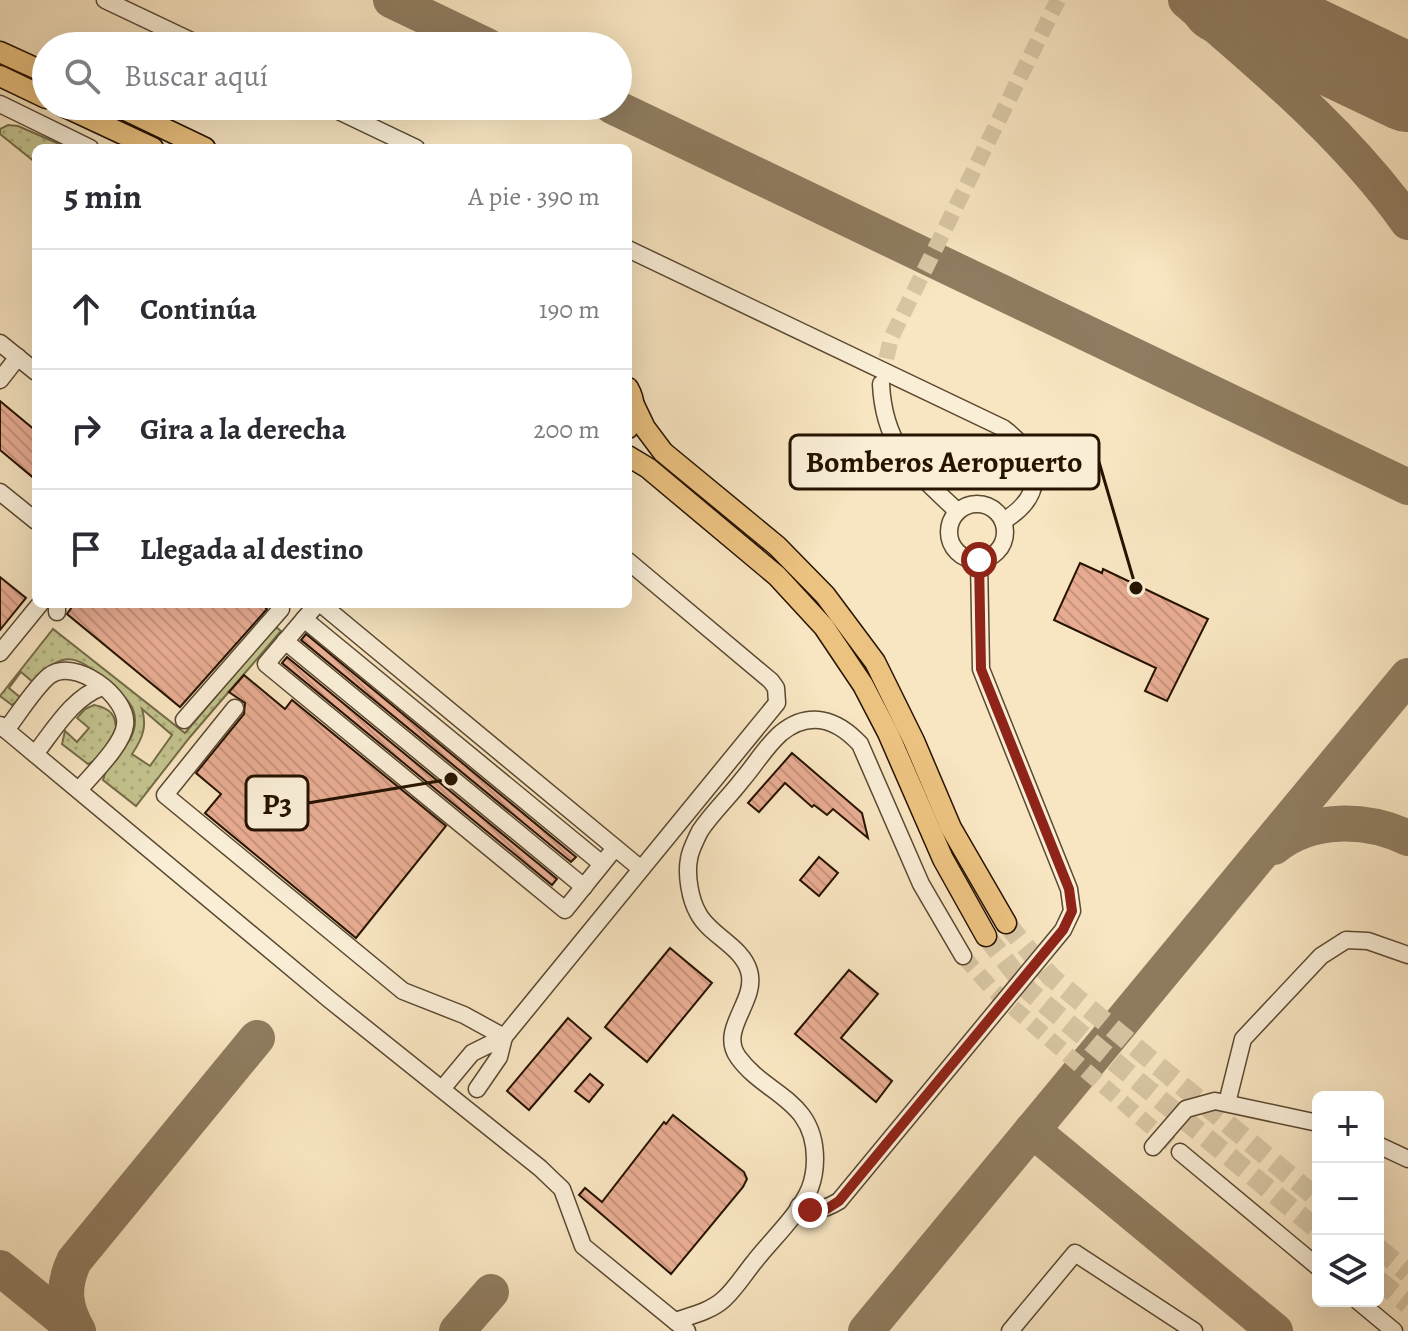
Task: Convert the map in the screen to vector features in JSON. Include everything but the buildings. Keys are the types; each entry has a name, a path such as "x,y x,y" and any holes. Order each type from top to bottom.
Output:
{"main road":[{"path":"0,52 32,67"},
{"path":"0,76 32,91"},
{"path":"93,120 144,144"},
{"path":"146,120 197,144"},
{"path":"632,399 645,428 663,452 777,546 825,595 875,662 914,741 951,828 1006,923"},
{"path":"632,458 648,468 777,576 824,627 863,685 888,733 943,859 986,936"}],"street":[{"path":"105,0 172,32"},
{"path":"0,104 32,120"},
{"path":"33,120 82,144"},
{"path":"357,120 408,144"},
{"path":"632,251 1003,428 1016,437 1028,452 1034,484 1027,502 1017,513 1003,521"},
{"path":"0,343 32,369"},
{"path":"0,380 18,357"},
{"path":"881,384 882,412 896,447 920,476 957,511"},
{"path":"0,492 32,518"},
{"path":"973,503 983,504 999,513 1003,521 1005,530 1001,547 995,554 979,560 969,559 953,548 948,529 957,511 973,503"},
{"path":"799,1206 825,1210 839,1201 1063,930 1072,911 1069,889 981,669 979,560"},
{"path":"442,1089 472,1053 504,1037 777,703 778,697 771,681 632,564"},
{"path":"0,653 37,608"},
{"path":"315,608 266,664 565,910 615,848"},
{"path":"324,608 641,869"},
{"path":"184,720 277,613 584,887"},
{"path":"294,631 602,864"},
{"path":"79,790 121,738 126,722 119,702 102,687 83,672 63,669 49,676 3,727 330,1000 540,1168 562,1189 583,1246 681,1326 725,1299 799,1206 810,1188 815,1161 813,1134 796,1107 736,1055 732,1037 734,1026 749,998 749,968 739,954 710,929 698,913 690,890 688,860 699,833 779,735 796,722 815,719 831,722 849,732 860,744 921,884 963,956"},
{"path":"35,754 78,700 102,687"},
{"path":"235,708 165,795 403,991 464,1015 504,1037"},
{"path":"1227,1103 1243,1039 1321,956 1346,940 1368,941 1408,955"},
{"path":"477,1089 499,1057 504,1037"},
{"path":"1153,1147 1186,1109 1215,1101 1312,1122"},
{"path":"1384,1148 1408,1159"},
{"path":"1180,1152 1312,1262"},
{"path":"1010,1331 1075,1253 1194,1331"},
{"path":"1365,1307 1394,1331"}],"green space":[{"path":"8,125 18,126 59,144 32,144 32,160 0,134 0,129"},
{"path":"275,626 281,631 190,737 136,806 103,780 131,737 135,720 127,700 100,676 81,662 64,660 55,663 34,683 21,672 9,688 21,698 12,705 0,696 53,629 185,733","holes":["142,709 172,735 150,766 132,754 143,732"]},
{"path":"94,705 112,714 116,734 88,764 62,744 65,731 77,742 89,728 77,718"}],"taxiway":[{"path":"391,0 458,32"},
{"path":"1186,0 1332,132 1408,222"},
{"path":"632,116 1408,487"},
{"path":"866,1331 1408,676"},
{"path":"1274,847 1305,830 1339,824 1375,827 1408,838"},
{"path":"78,1331 66,1297 74,1261 257,1038"},
{"path":"1032,1130 1275,1331"},
{"path":"0,1268 76,1330"},
{"path":"457,1331 491,1292"}],"runway":[{"path":"1223,0 1408,88"}],"tunnel":[{"path":"881,382 891,338 1058,0"},
{"path":"1006,923 1050,976 1312,1194"},
{"path":"986,936 1029,991 1312,1225"},
{"path":"963,956 994,991 1180,1152"},
{"path":"1384,1253 1408,1273"},
{"path":"1384,1285 1408,1304"}],"place":[{"name":"Bomberos Aeropuerto","path":"1136,588"},
{"name":"P3","path":"451,779"}],"route":[{"path":"810,1210 825,1210 839,1201 1063,930 1072,911 1069,889 981,669 979,560"}]}
